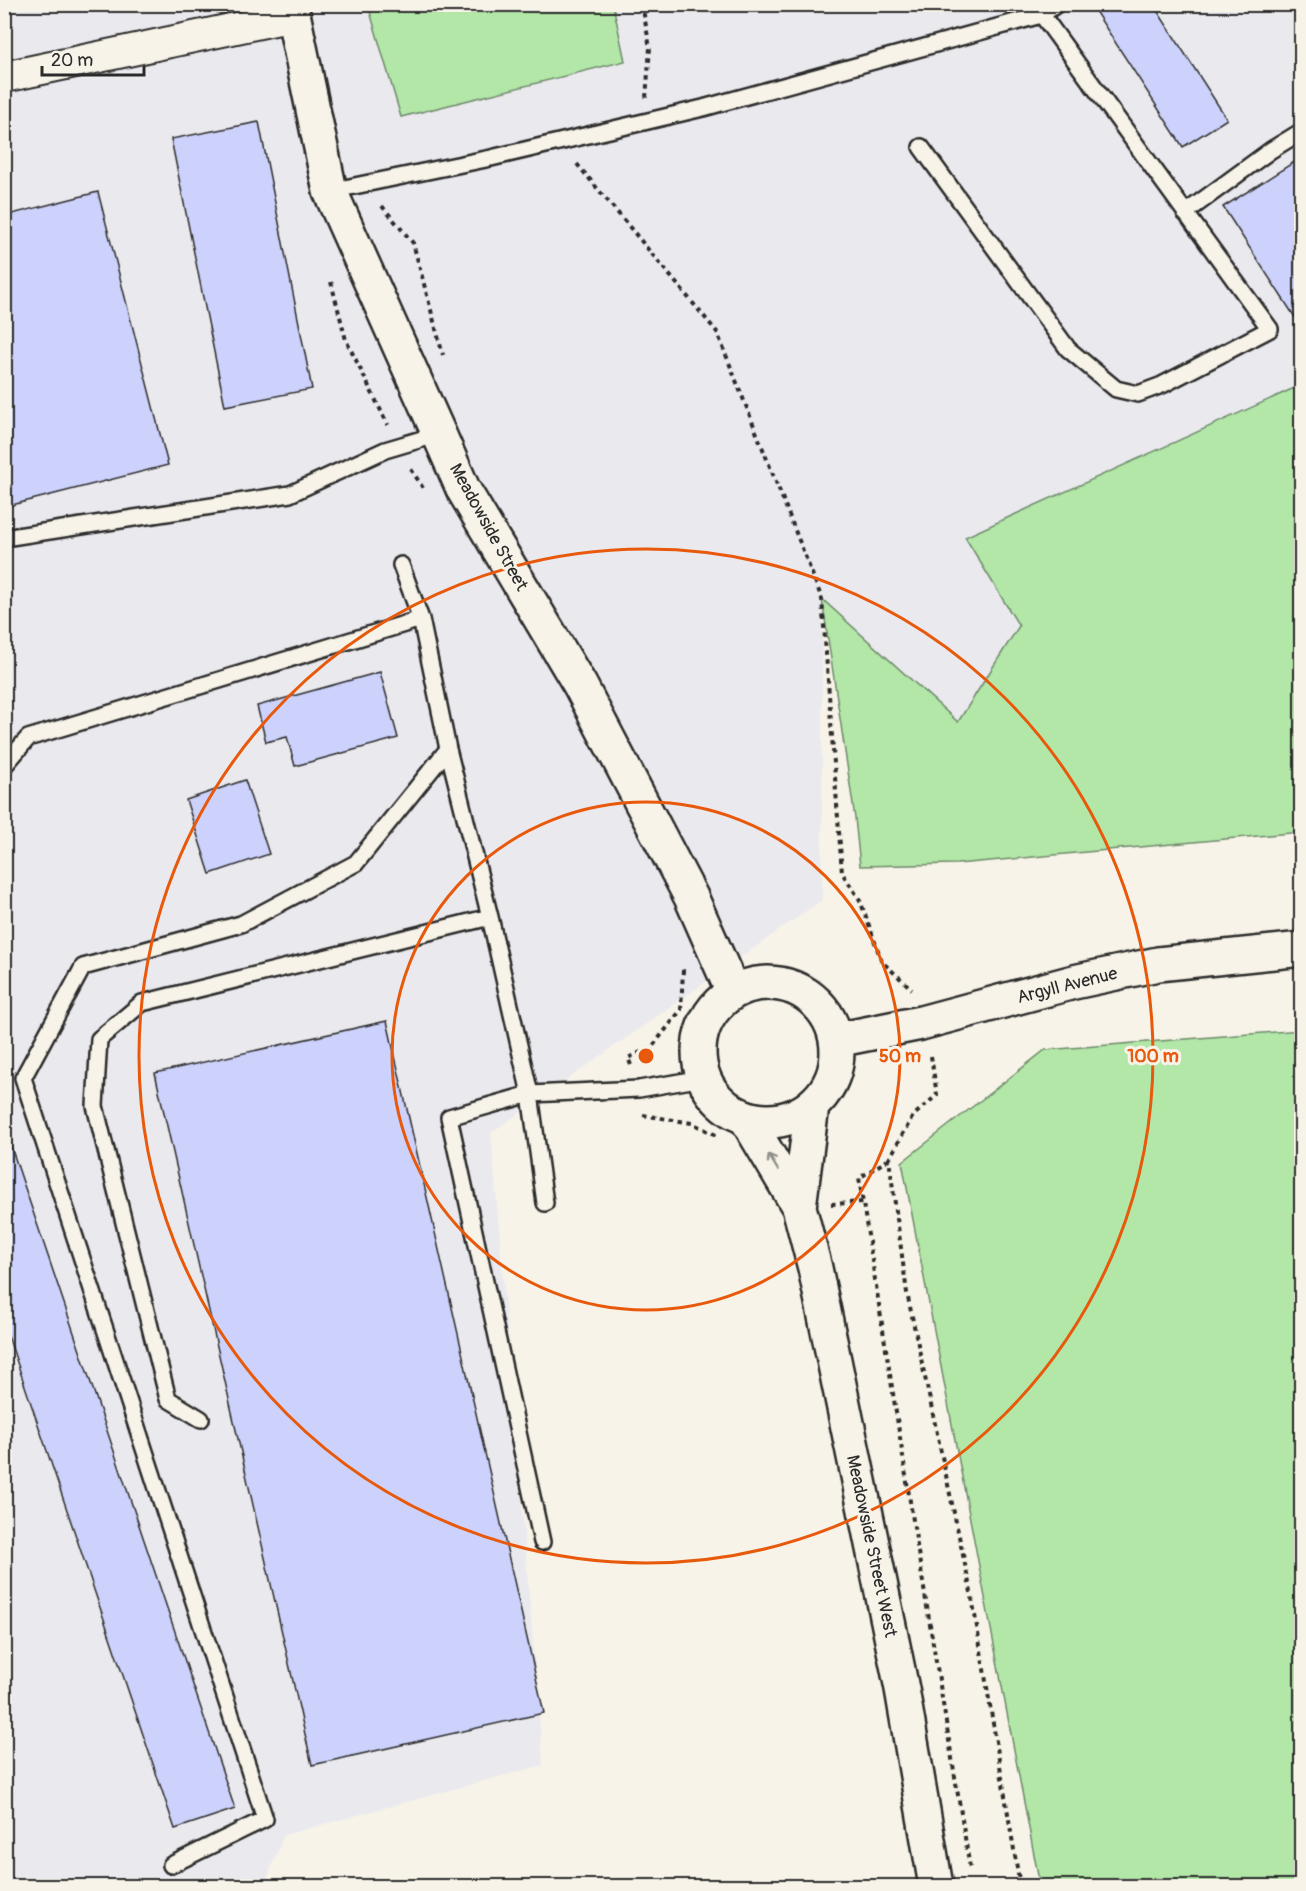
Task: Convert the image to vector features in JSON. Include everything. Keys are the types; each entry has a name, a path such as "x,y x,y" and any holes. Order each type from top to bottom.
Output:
{"street":[{"path":"4,77 292,10"},
{"name":"Meadowside Street","path":"292,10 330,191 439,434 464,489 580,685 691,897 733,992"},
{"name":"Argyll Avenue","path":"836,1040 921,1023 1074,982 1158,964 1302,949"},
{"path":"776,983 797,989 815,1002 829,1019 836,1040 837,1058 833,1076 825,1093 812,1106 791,1118 769,1122 746,1118 728,1109 713,1095 703,1078 699,1059 700,1039 706,1020 718,1004 733,992 754,984 776,983"},
{"name":"Meadowside Street West","path":"800,1207 812,1106"},
{"name":"Meadowside Street West","path":"746,1118 800,1207 815,1268 902,1689 936,1887"}],"lane":[{"path":"330,191 704,108 1058,4"},
{"path":"921,147 1068,349 1116,388 1138,394 1162,385 1270,329 1038,10"},
{"path":"1185,213 1271,150 1302,131"},
{"path":"4,538 290,494 385,450 439,434"},
{"path":"401,566 421,619 448,750 490,917 530,1094 545,1203"},
{"path":"4,766 28,738 421,619"},
{"path":"171,1865 265,1819 23,1078 83,967 241,924 356,863 448,750"},
{"path":"201,1419 168,1399 95,1106 99,1039 142,1003 490,917"},
{"path":"542,1542 449,1117 530,1094 639,1089 703,1078"}],"path":[{"path":"642,4 650,48 645,122"},
{"path":"559,142 717,332 822,599 842,873 860,900 882,962 916,993 937,1095 914,1116 889,1159 859,1178 971,1877"},
{"path":"364,184 413,243 444,357"},
{"path":"329,272 346,340 399,447 428,496"},
{"path":"680,961 683,970 681,1010 652,1047 628,1058 639,1089 642,1115 692,1123 719,1137"},
{"path":"889,1159 907,1293 972,1597 1020,1887"}],"shaded area":[{"path":"4,5 1301,5 1301,385 965,537 1019,626 958,722 822,600 822,900 491,1133 543,1765 284,1835 264,1886 14,1886 5,1870"}],"green space":[{"path":"368,5 613,5 625,61 401,117"},
{"path":"1301,385 1301,832 957,864 860,866 855,818 822,599 958,722 1019,626 965,537"},
{"path":"1301,1030 1301,1886 1040,1886 902,1162 1045,1050"}],"building":[{"path":"1098,4 1153,4 1227,119 1183,147 1093,8"},
{"path":"259,122 312,389 225,406 171,139"},
{"path":"1302,157 1302,328 1223,207"},
{"path":"98,192 168,465 4,507 4,216"},
{"path":"380,672 398,738 295,766 287,737 266,742 257,706"},
{"path":"245,780 269,854 210,874 186,800"},
{"path":"387,1021 544,1713 312,1765 155,1073"},
{"path":"4,1126 235,1809 175,1829 4,1324"}]}
